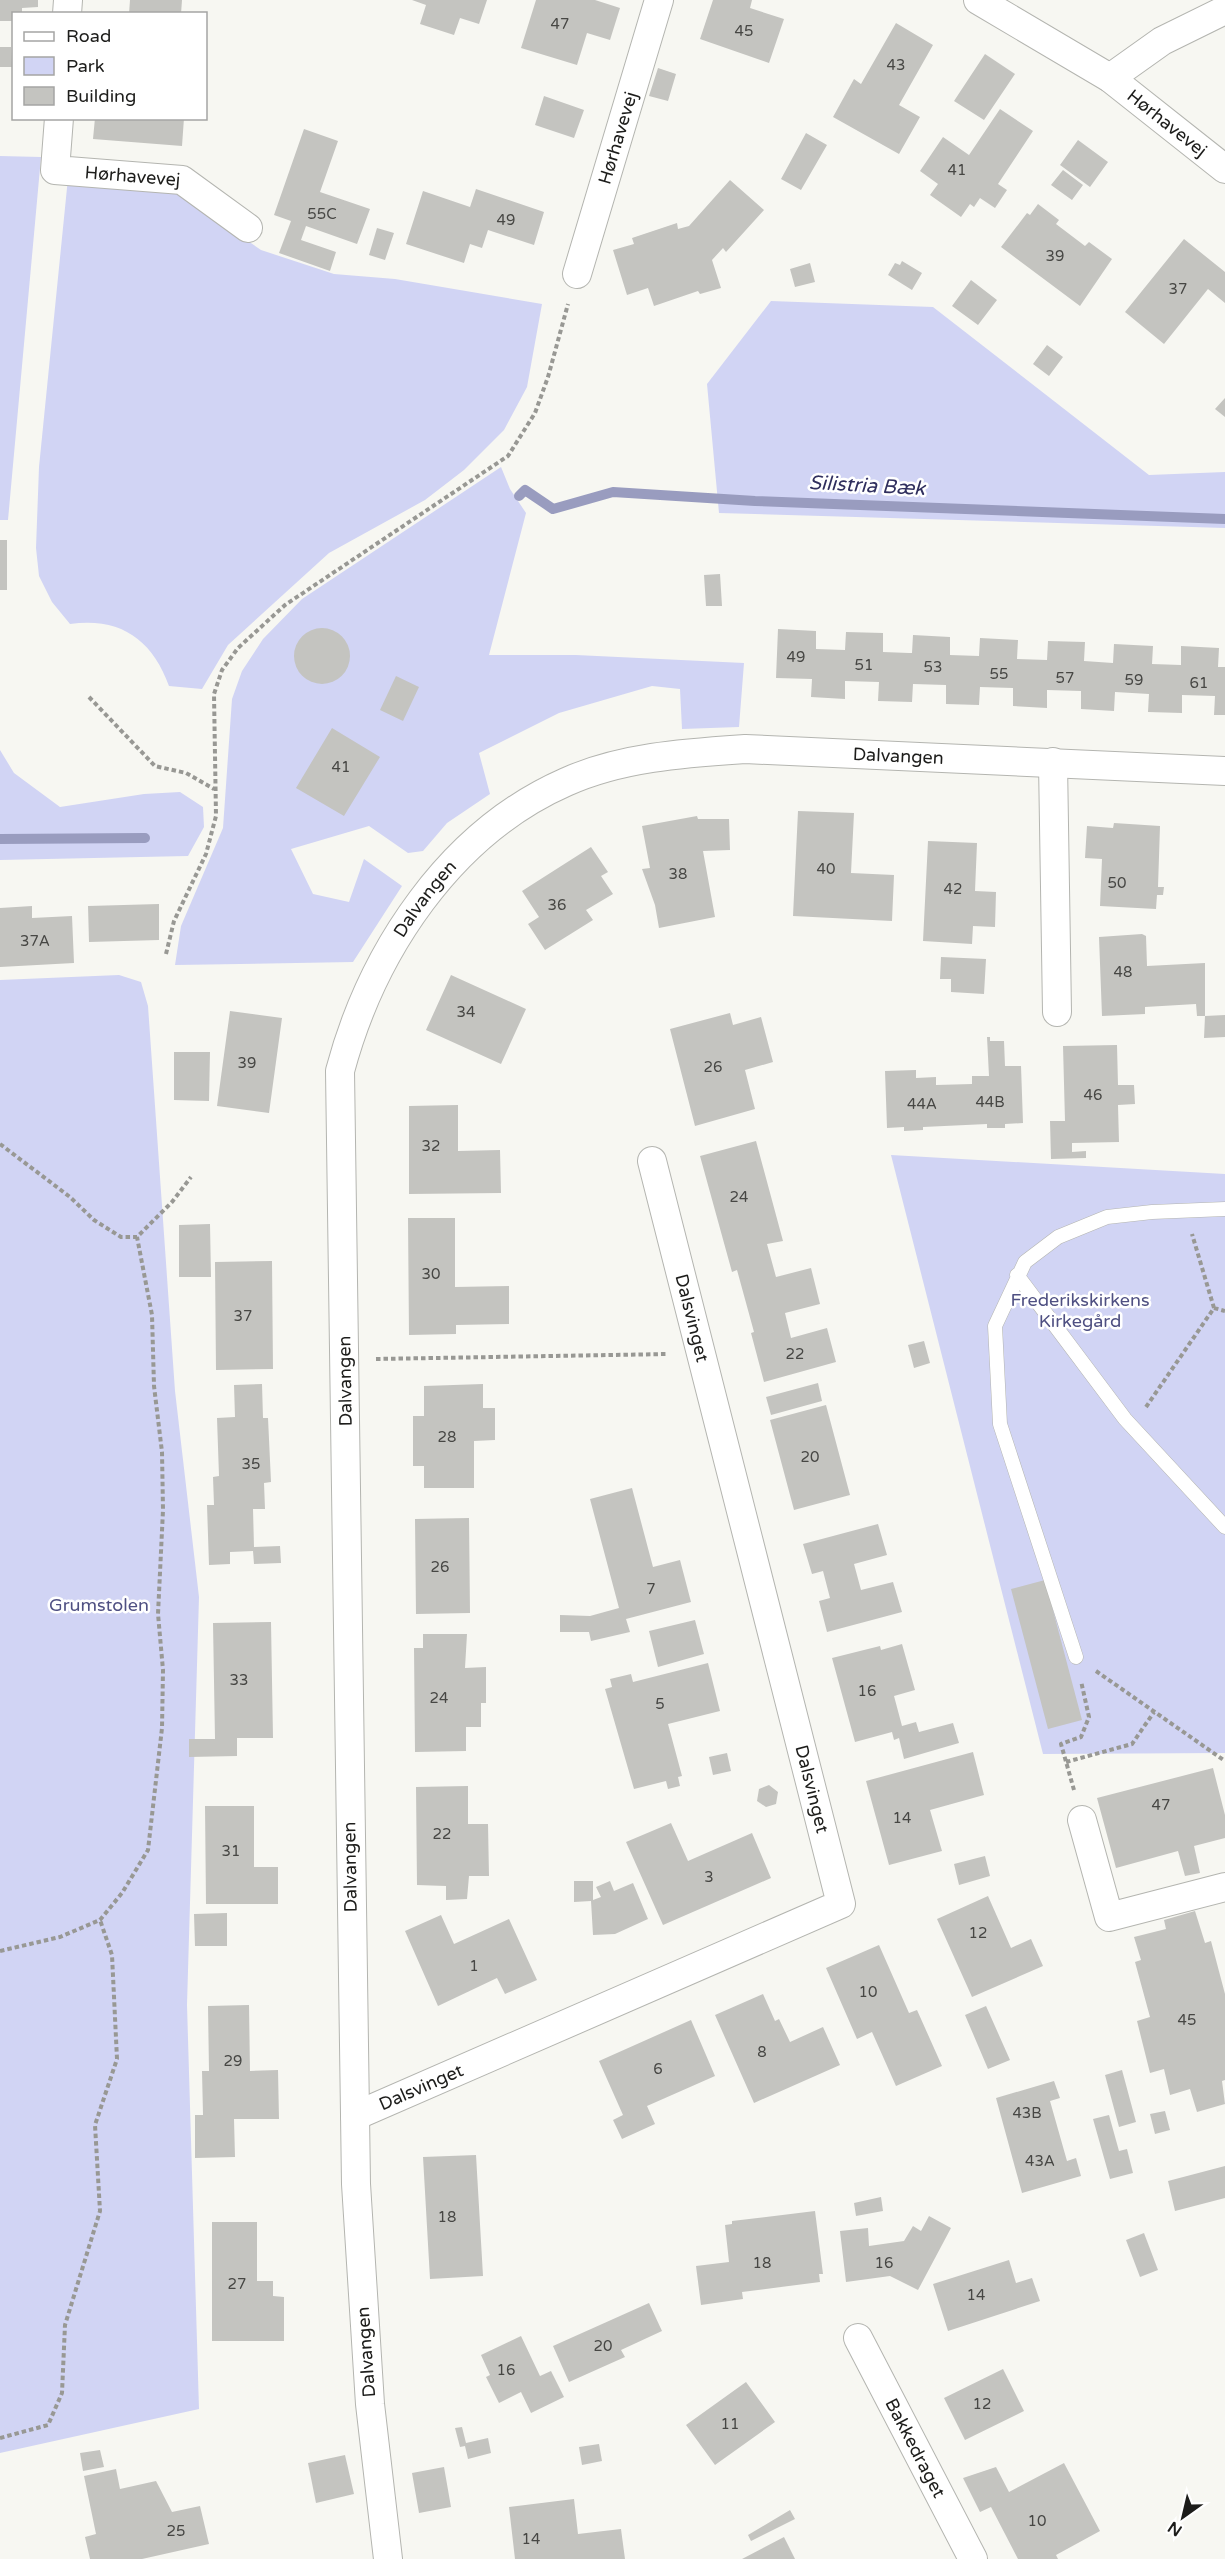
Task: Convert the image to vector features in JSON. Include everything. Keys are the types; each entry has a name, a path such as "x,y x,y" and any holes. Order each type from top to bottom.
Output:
{"street":[{"name":"Hørhavevej","path":"576,274 659,0"},
{"name":"Hørhavevej","path":"978,0 1110,78 1225,169"},
{"name":"Hørhavevej","path":"1110,78 1162,41 1225,10"},
{"name":"Hørhavevej","path":"59,120 55,170 182,180 248,228"},
{"name":"Dalvangen","path":"387,2559 370,2403 356,2184 340,1071 348,1040 366,994 399,933 428,892 476,840 524,804 567,781 603,769 689,753 745,749 1225,771"},
{"path":"1053,762 1057,1012"},
{"name":"Dalsvinget","path":"355,2116 841,1904 652,1161"},
{"path":"1082,1820 1109,1917 1225,1887"},
{"name":"Bakkedraget","path":"858,2338 973,2559"}],"lane":[{"path":"1076,1657 1000,1424 995,1326 1025,1262 1058,1237 1107,1217 1225,1209"},
{"path":"1017,1275 1132,1427 1225,1527"}],"path":[{"path":"166,954 174,921 206,854 216,816 214,694 222,670 238,648 285,605 508,456 535,413 548,377 576,274"},
{"path":"89,697 155,766 186,773 215,789"},
{"path":"0,1144 70,1197 94,1221 122,1238 137,1237 172,1202 191,1177"},
{"path":"1185,1210 1214,1308"},
{"path":"0,1951 60,1937 100,1920 122,1893 148,1850 162,1728 163,1670 159,1614 163,1562 162,1452 154,1386 152,1315 137,1237"},
{"path":"1214,1308 1225,1311"},
{"path":"1132,1427 1214,1308"},
{"path":"345,1359 701,1353"},
{"path":"1076,1657 1225,1761"},
{"path":"1072,1785 1061,1744 1081,1737 1089,1717 1076,1657"},
{"path":"1066,1762 1132,1744 1154,1712"},
{"path":"0,2438 48,2425 62,2393 65,2325 100,2211 95,2126 117,2059 112,1955 100,1920"}],"green space":[{"path":"0,156 41,157 8,520 0,520"},
{"path":"68,178 177,192 261,250 334,274 395,279 542,304 527,387 504,430 464,470 425,500 329,553 228,645 202,689 169,686 162,670 143,644 119,628 104,624 70,624 52,602 39,576 36,548 39,467"},
{"path":"771,301 933,307 1149,475 1225,472 1225,528 719,513 707,384"},
{"path":"501,467 510,489 526,513 489,655 576,655 744,663 739,727 682,729 680,689 652,686 559,713 479,753 490,794 447,823 423,851 408,853 369,826 291,849 313,894 349,902 364,859 402,886 353,962 175,965 181,926 223,828 232,699 242,671 263,639 302,599"},
{"path":"0,750 14,773 60,807 144,794 180,792 203,807 204,827 188,856 0,860"},
{"name":"Grumstolen","path":"119,975 141,982 148,1006 175,1391 199,1597 187,2005 199,2409 0,2453 0,980"},
{"name":"Frederikskirkens Kirkegård","path":"891,1155 1225,1174 1225,1753 1043,1754"}],"building":[{"path":"0,0 38,0 38,7 22,8 22,12 12,12 12,21 0,21"},
{"path":"130,0 182,0 181,12 129,12"},
{"path":"412,0 487,0 479,24 460,18 454,35 420,24 426,5"},
{"path":"536,0 595,0 620,8 610,40 587,33 577,65 521,48"},
{"path":"713,0 752,0 750,8 784,19 769,63 700,39"},
{"path":"896,23 933,45 899,105 920,117 899,154 833,117 854,79 861,84"},
{"path":"0,47 11,47 12,67 0,67"},
{"path":"985,54 1015,74 984,120 954,101"},
{"path":"658,68 676,74 668,101 649,96"},
{"path":"544,96 584,110 574,138 535,125"},
{"path":"1000,109 1033,131 998,184 1007,190 995,208 980,198 974,207 970,204 961,217 930,195 938,184 920,171 943,137 969,155"},
{"path":"95,120 184,120 182,146 93,139"},
{"path":"304,129 338,141 320,192 370,209 357,244 306,226 301,240 336,252 330,271 279,253 291,221 274,215"},
{"path":"806,133 827,145 801,190 781,179"},
{"path":"1078,140 1108,162 1090,187 1060,165"},
{"path":"1063,170 1083,185 1072,200 1051,185"},
{"path":"730,180 764,210 726,252 723,248 712,260 721,288 700,294 698,291 654,306 648,288 627,295 613,250 634,244 632,238 677,223 678,229 689,226"},
{"path":"476,189 544,212 534,245 488,230 482,248 470,244 464,263 406,244 423,191 470,207"},
{"path":"1038,204 1059,220 1056,224 1085,246 1089,242 1112,259 1080,306 1001,247 1027,213 1030,215"},
{"path":"377,228 394,233 385,260 369,255"},
{"path":"1184,239 1225,272 1225,303 1208,289 1164,344 1125,312"},
{"path":"902,261 922,273 912,290 888,275 895,263 900,265"},
{"path":"810,263 815,282 795,287 790,269"},
{"path":"971,280 997,300 978,325 952,306"},
{"path":"1047,345 1063,357 1049,376 1033,364"},
{"path":"1225,398 1225,417 1215,409"},
{"path":"0,540 7,540 7,590 0,590"},
{"path":"720,574 722,606 706,606 704,575"},
{"path":"322,628 333,630 342,636 348,645 350,656 348,667 342,676 333,682 322,684 311,682 302,676 296,667 294,656 296,645 302,636 311,630"},
{"path":"778,629 816,631 816,649 845,650 846,632 883,633 883,652 912,653 913,635 950,637 950,655 979,656 980,638 1018,640 1017,659 1047,660 1048,641 1085,642 1084,661 1113,663 1114,644 1153,646 1152,664 1181,665 1181,646 1219,648 1218,667 1225,667 1225,715 1214,715 1215,696 1182,695 1182,713 1148,712 1149,694 1115,692 1114,711 1081,709 1081,691 1047,690 1047,708 1013,706 1013,688 980,687 979,705 946,704 946,685 913,684 912,702 878,701 879,682 845,681 845,699 811,697 812,679 776,678"},
{"path":"396,676 419,687 403,721 380,710"},
{"path":"332,728 380,757 344,816 296,788"},
{"path":"798,811 854,813 851,873 894,875 892,921 793,916"},
{"path":"697,816 698,819 729,819 730,850 703,851 715,917 659,928 655,905 642,869 650,868 642,826"},
{"path":"1114,823 1160,826 1158,887 1164,887 1163,895 1157,895 1156,909 1100,906 1102,859 1085,858 1087,826 1113,828"},
{"path":"928,841 977,843 975,891 996,892 995,927 973,926 972,944 923,941"},
{"path":"591,847 608,872 601,876 613,894 586,910 593,920 545,950 528,924 539,917 522,891"},
{"path":"159,904 159,940 89,942 88,906"},
{"path":"32,906 32,918 72,916 74,963 0,967 0,908"},
{"path":"1142,934 1146,936 1147,966 1205,963 1205,1016 1197,1016 1196,1004 1145,1007 1145,1014 1102,1016 1099,937"},
{"path":"941,957 986,959 984,994 951,992 951,979 940,979"},
{"path":"451,975 526,1009 501,1064 426,1030"},
{"path":"230,1011 282,1018 269,1113 217,1106"},
{"path":"730,1013 733,1025 761,1017 773,1062 745,1070 755,1109 695,1126 670,1029"},
{"path":"1225,1015 1225,1037 1204,1038 1205,1016"},
{"path":"987,1037 990,1037 990,1041 1004,1041 1005,1066 1021,1066 1023,1123 1005,1124 1005,1128 987,1128 987,1124 923,1127 923,1130 904,1131 904,1127 887,1128 885,1071 916,1070 916,1078 936,1077 936,1085 972,1084 972,1076 989,1076"},
{"path":"1117,1045 1118,1085 1134,1085 1135,1104 1118,1105 1119,1142 1072,1143 1072,1152 1086,1151 1086,1158 1051,1159 1050,1121 1065,1121 1063,1046"},
{"path":"174,1052 210,1052 209,1101 174,1100"},
{"path":"458,1105 458,1151 500,1150 501,1193 409,1194 409,1106"},
{"path":"756,1141 783,1241 767,1244 776,1277 811,1268 820,1304 785,1313 791,1338 827,1328 836,1362 764,1382 751,1333 754,1332 737,1270 732,1272 700,1156"},
{"path":"408,1218 455,1218 455,1287 509,1286 509,1324 456,1325 456,1334 409,1335"},
{"path":"210,1224 211,1277 179,1277 179,1225"},
{"path":"272,1261 273,1369 216,1370 215,1262"},
{"path":"924,1341 930,1363 914,1368 908,1345"},
{"path":"818,1383 822,1401 771,1415 766,1397"},
{"path":"262,1384 263,1418 268,1418 271,1482 264,1483 265,1509 253,1509 254,1547 280,1546 281,1563 254,1564 253,1551 230,1552 230,1564 209,1565 207,1505 214,1505 213,1477 219,1476 217,1418 235,1417 234,1385"},
{"path":"483,1384 483,1408 495,1408 495,1440 474,1441 474,1488 424,1488 424,1466 413,1466 413,1416 424,1416 424,1386"},
{"path":"826,1405 850,1495 794,1510 770,1420"},
{"path":"632,1488 653,1567 680,1560 691,1602 626,1619 630,1632 591,1641 589,1632 560,1632 560,1615 590,1616 619,1608 590,1499"},
{"path":"469,1518 470,1613 416,1614 415,1519"},
{"path":"878,1524 887,1555 854,1564 861,1590 893,1582 902,1612 827,1632 819,1601 830,1598 823,1571 812,1574 803,1544"},
{"path":"1045,1580 1082,1720 1048,1729 1011,1589"},
{"path":"695,1620 704,1654 658,1667 649,1631"},
{"path":"271,1622 273,1738 237,1738 237,1756 189,1757 189,1739 215,1739 213,1623"},
{"path":"423,1634 467,1634 465,1668 486,1667 486,1703 481,1703 481,1727 466,1727 466,1751 415,1752 414,1648 423,1648"},
{"path":"902,1644 915,1690 894,1696 902,1726 916,1722 919,1732 953,1723 959,1743 904,1759 899,1738 894,1740 892,1732 855,1742 832,1658 880,1646 881,1650"},
{"path":"708,1663 720,1711 668,1724 682,1776 678,1777 680,1786 668,1789 666,1781 634,1789 605,1689 612,1687 610,1679 631,1674 633,1682"},
{"path":"973,1752 984,1795 930,1810 942,1851 889,1865 866,1781"},
{"path":"727,1753 731,1771 713,1775 709,1757"},
{"path":"1213,1768 1225,1815 1225,1838 1194,1846 1200,1873 1185,1876 1178,1851 1116,1868 1097,1798"},
{"path":"769,1785 778,1792 776,1804 766,1807 757,1801 759,1789"},
{"path":"468,1786 468,1824 488,1824 489,1876 469,1876 467,1899 446,1900 446,1886 417,1885 416,1787"},
{"path":"205,1806 254,1806 254,1867 278,1867 278,1904 206,1904"},
{"path":"671,1823 688,1861 752,1833 771,1878 663,1925 626,1842"},
{"path":"985,1856 990,1876 959,1885 954,1864"},
{"path":"574,1881 593,1881 593,1900 601,1897 596,1887 610,1881 614,1891 633,1883 648,1919 615,1934 593,1935 591,1901 574,1902"},
{"path":"988,1896 1011,1948 1031,1939 1043,1966 972,1997 937,1919"},
{"path":"1195,1911 1205,1943 1211,1941 1225,1994 1225,2080 1222,2081 1225,2104 1197,2112 1190,2089 1170,2095 1164,2069 1150,2073 1137,2021 1150,2017 1135,1962 1141,1960 1134,1937 1166,1929 1164,1920"},
{"path":"227,1913 227,1946 195,1946 194,1914"},
{"path":"441,1915 454,1944 509,1919 537,1980 505,1994 497,1978 438,2006 405,1931"},
{"path":"879,1945 909,2013 917,2010 942,2066 896,2086 872,2032 857,2039 826,1968"},
{"path":"763,1994 775,2021 779,2019 790,2042 823,2027 840,2065 754,2103 715,2015"},
{"path":"249,2005 250,2071 278,2070 279,2119 234,2119 235,2157 195,2158 195,2115 203,2115 202,2071 209,2071 208,2006"},
{"path":"986,2006 1010,2060 988,2069 965,2015"},
{"path":"691,2020 715,2076 647,2106 655,2124 622,2139 613,2120 623,2115 599,2061"},
{"path":"1122,2070 1136,2122 1119,2127 1105,2075"},
{"path":"1054,2081 1060,2098 1050,2101 1067,2161 1076,2158 1081,2176 1022,2193 996,2098"},
{"path":"1165,2111 1170,2130 1155,2134 1150,2114"},
{"path":"1109,2115 1119,2151 1127,2149 1133,2173 1110,2179 1093,2119"},
{"path":"476,2155 483,2276 430,2279 423,2157"},
{"path":"1225,2166 1225,2198 1175,2211 1168,2181"},
{"path":"881,2197 883,2211 856,2216 854,2203"},
{"path":"815,2211 823,2274 819,2274 820,2282 742,2292 743,2299 701,2305 696,2266 729,2262 725,2225 732,2224 732,2221"},
{"path":"929,2216 951,2228 918,2290 890,2276 846,2282 840,2231 868,2228 869,2246 904,2241 913,2226 921,2231"},
{"path":"212,2222 257,2222 257,2281 273,2281 273,2296 284,2297 284,2341 212,2341"},
{"path":"1144,2233 1158,2270 1140,2277 1126,2240"},
{"path":"1009,2260 1016,2283 1032,2278 1040,2301 948,2331 933,2284"},
{"path":"649,2303 662,2331 621,2350 625,2357 569,2382 553,2346"},
{"path":"521,2336 540,2376 551,2371 564,2397 531,2413 521,2392 499,2403 486,2377 490,2375 481,2355"},
{"path":"1003,2369 1024,2411 965,2440 944,2398"},
{"path":"746,2382 775,2422 715,2465 686,2425"},
{"path":"462,2427 466,2443 488,2438 491,2453 468,2459 465,2446 460,2447 455,2428"},
{"path":"599,2444 602,2461 582,2465 579,2447"},
{"path":"100,2450 104,2467 83,2471 80,2453"},
{"path":"345,2455 354,2494 316,2503 308,2463"},
{"path":"1064,2463 1100,2531 1056,2555 1058,2559 1018,2559 991,2507 980,2512 963,2478 996,2467 1009,2492"},
{"path":"444,2467 451,2507 419,2513 412,2473"},
{"path":"116,2469 120,2489 156,2481 172,2512 200,2506 209,2544 142,2559 90,2559 85,2537 96,2534 84,2476"},
{"path":"574,2499 578,2534 621,2529 625,2559 515,2559 509,2507"},
{"path":"790,2510 795,2519 751,2541 748,2535"},
{"path":"784,2537 795,2559 742,2559"}],"waterway":[{"name":"Silistria Bæk","path":"519,496 525,490 553,509 613,492 755,501 1225,519"},
{"name":"Silistria Bæk","path":"0,839 145,838"}]}
